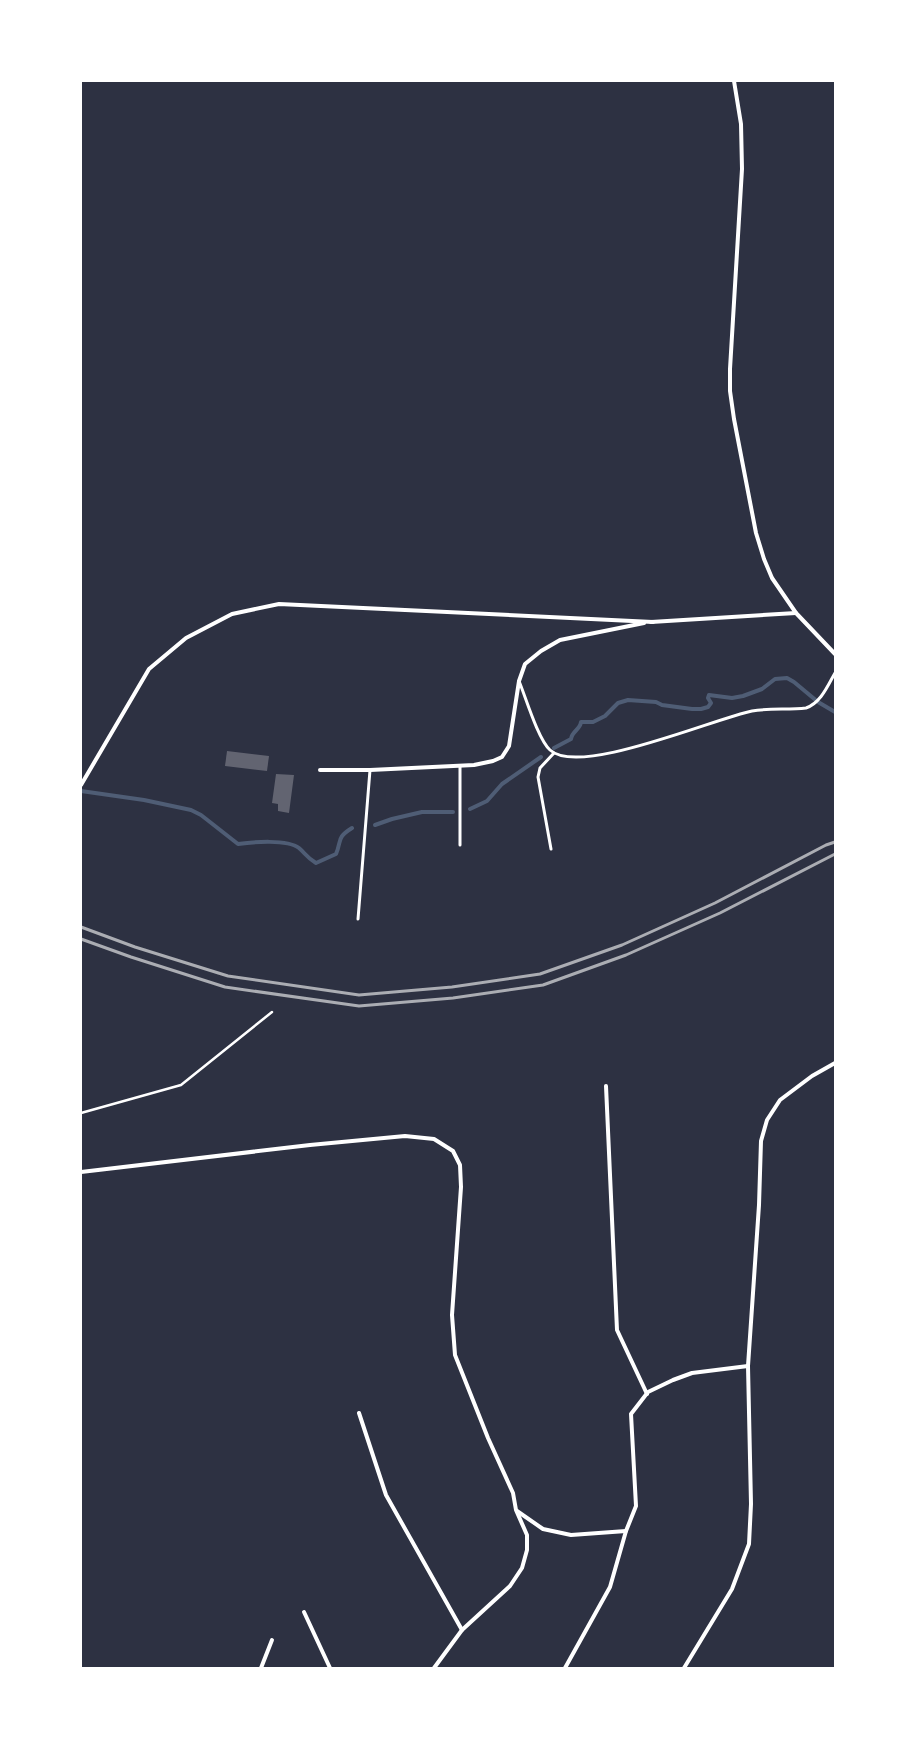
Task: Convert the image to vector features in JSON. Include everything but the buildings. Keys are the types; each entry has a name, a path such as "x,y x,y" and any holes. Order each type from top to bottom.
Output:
{"street":[{"path":"734,81 741,124 742,169 730,391 756,533 772,578 796,613 835,654"},
{"path":"81,785 149,669 186,638 232,614 280,604 653,622 796,613"},
{"path":"320,770 370,770 460,766 494,761 502,757 509,746 519,681 525,664 560,640 653,622"},
{"path":"684,1668 732,1589 749,1544 751,1504 748,1366 759,1205 761,1141 767,1120 780,1100 812,1076 835,1063"},
{"path":"606,1086 617,1330 647,1394"},
{"path":"81,1172 310,1145 405,1136 434,1139 453,1151 460,1166 461,1187 452,1315 455,1355 488,1438 513,1493 516,1510 528,1535 527,1550 522,1568 510,1586 462,1630 434,1668"},
{"path":"565,1668 610,1587 626,1531 636,1506 631,1414 647,1394 692,1372 748,1366"},
{"path":"359,1413 386,1495 462,1630"},
{"path":"516,1510 543,1529 571,1534 626,1531"},
{"path":"304,1612 330,1668"},
{"path":"261,1668 272,1640"}],"lane":[{"path":"519,681 543,742 550,751 562,757 584,757 605,754 751,712 768,709 799,709 812,706 824,693 835,673"},
{"path":"551,849 538,777 540,768 554,753"},
{"path":"460,766 460,845"},
{"path":"358,919 370,770"}],"path":[{"path":"81,1113 181,1085 272,1012"}],"waterway":[{"path":"554,748 571,739 581,722 593,722 605,716 618,703 628,700 656,702 662,705 701,709 708,707 711,703 708,698 709,695 732,698 743,696 762,689 775,679 787,678 818,702 835,712"},
{"path":"470,809 487,801 502,784 541,757"},
{"path":"81,791 144,800 191,810 201,815 238,844 270,842 287,843 299,848 316,863 336,854 341,837 352,828"},
{"path":"375,825 392,819 422,812 453,812"}],"railway":[{"path":"81,927 135,947 228,976 359,995 452,987 540,974 622,945 715,903 826,845 835,842"},
{"path":"81,939 131,957 225,987 359,1006 453,998 543,985 626,955 720,913 835,854"}]}
